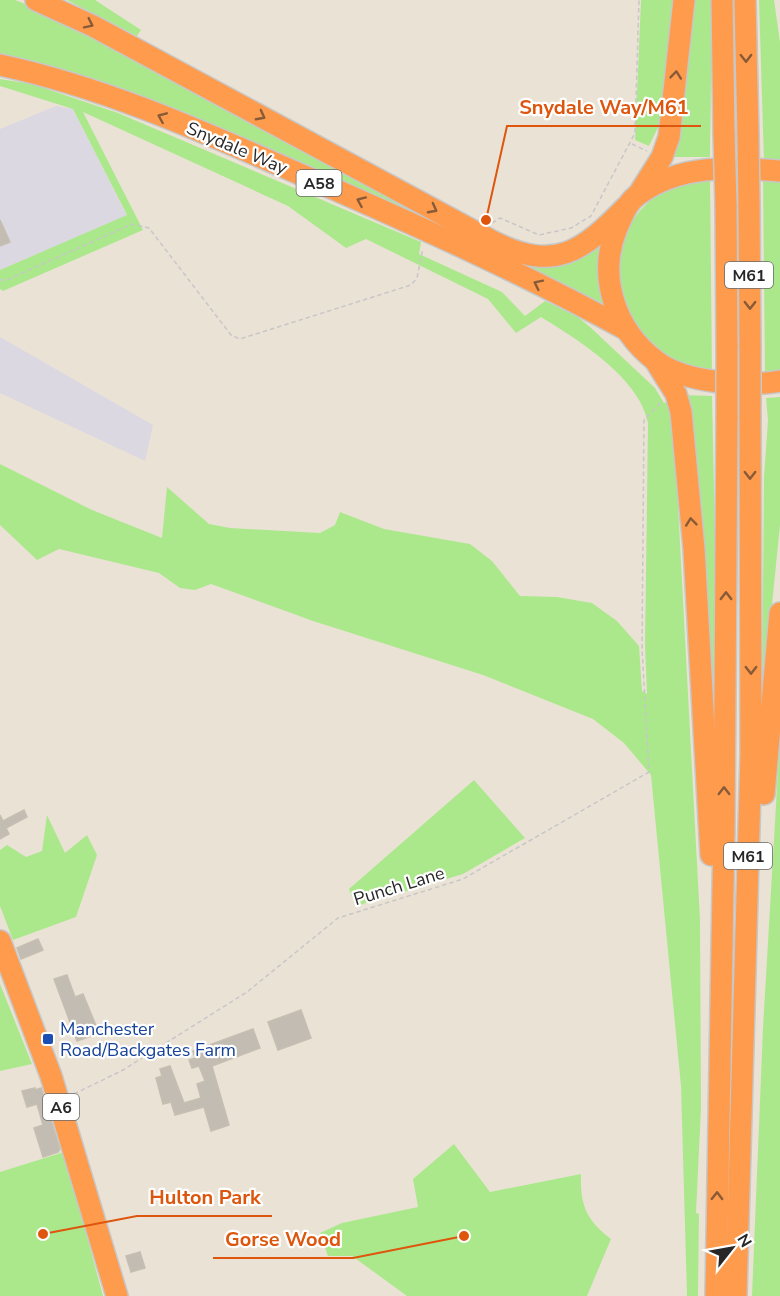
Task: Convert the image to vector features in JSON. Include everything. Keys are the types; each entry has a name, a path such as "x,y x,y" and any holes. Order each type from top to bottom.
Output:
{"highway":[{"name":"Snydale Way","path":"36,0 93,26 494,242 526,256 554,257 573,251 595,237 632,201"},
{"path":"632,201 659,154 671,127 684,0"},
{"name":"M61","path":"716,1296 718,1042 724,830 727,417 722,0"},
{"name":"M61","path":"736,1296 751,754 749,204 745,0"},
{"name":"Snydale Way","path":"0,65 37,73 126,101 359,200 578,304 627,330"},
{"name":"A58","path":"780,171 740,168 686,173 660,182 632,201 611,242 607,263 612,296 627,330 656,362 696,378 717,381 780,381"},
{"path":"578,304 658,379 670,397 681,426"},
{"path":"656,362 676,394 681,426"},
{"name":"M61","path":"681,426 701,651 718,1042"},
{"name":"M61","path":"736,1240 765,774 780,613"},
{"name":"A6","path":"0,941 59,1100 117,1296"}],"path":[{"path":"498,230 489,225 500,218 539,235 583,223 591,216 632,144 635,133 639,0"},
{"path":"632,144 659,154"},
{"path":"0,280 7,280 132,224 149,228 231,335 240,339 411,285 417,278 424,240"},
{"name":"Punch Lane","path":"59,1100 116,1074 172,1041 247,992 338,918 463,879 649,772 642,648 644,420 648,413 664,399"}],"shaded area":[{"path":"56,106 73,109 127,216 0,270 0,129"},
{"path":"0,337 153,425 145,461 0,393"}],"green space":[{"path":"0,0 15,0 69,21 434,217 430,226 0,59"},
{"path":"67,0 95,0 141,30 137,36"},
{"path":"641,0 674,0 667,99 662,105 661,121 649,146 635,140"},
{"path":"692,0 712,0 710,157 671,157"},
{"path":"759,0 774,0 780,42 780,163 764,162"},
{"path":"0,79 32,84 118,113 421,242 419,254 502,292 525,316 545,301 578,317 655,388 664,403 669,401 673,411 700,920 701,1108 696,1213 699,1214 698,1296 687,1296 681,1086 651,775 624,743 593,719 483,675 313,621 211,584 195,590 180,588 159,573 59,549 37,560 0,525 0,464 92,510 162,538 167,487 209,524 230,528 320,533 335,525 340,512 384,529 470,544 492,561 520,596 557,597 592,603 617,621 639,646 642,691 647,694 645,646 648,423 633,390 605,361 541,317 516,333 488,299 366,239 346,248 288,206 83,112 143,230 3,291 0,289 0,270 127,215 73,109 0,86"},
{"path":"710,177 712,374 670,359 657,351 639,334 627,315 620,293 618,270 621,247 630,226 643,207 667,189"},
{"path":"763,177 780,180 780,373 765,374"},
{"path":"437,218 509,255 604,240 605,308 433,227"},
{"path":"682,395 712,396 715,537 714,727"},
{"path":"780,397 780,525 762,704 764,477 768,420 766,398"},
{"path":"780,736 780,1296 752,1296 763,1028"},
{"path":"474,780 525,838 463,874 356,906 349,889"},
{"path":"47,815 65,853 87,835 97,855 76,917 13,940 0,906 0,850 7,845 26,857 42,851"},
{"path":"0,984 32,1064 0,1071"},
{"path":"454,1144 490,1192 581,1174 583,1203 586,1211 602,1232 611,1239 587,1296 407,1296 352,1256 328,1256 320,1233 342,1223 418,1207 413,1179"},
{"path":"64,1152 103,1296 0,1296 0,1172"}],"building":[{"path":"0,220 10,242 0,246"},
{"path":"24,810 27,817 6,828 9,834 0,839 0,815 3,821"},
{"path":"38,939 43,950 21,959 17,948"},
{"path":"67,975 75,997 83,994 99,1033 77,1041 54,979"},
{"path":"301,1010 311,1038 278,1050 268,1022"},
{"path":"253,1029 260,1048 212,1066 229,1125 211,1131 204,1107 175,1115 171,1102 163,1104 156,1078 162,1076 160,1069 170,1066 184,1103 201,1098 197,1084 205,1081 199,1066 192,1068 189,1060 195,1058 193,1051"},
{"path":"35,1088 35,1090 41,1088 60,1149 58,1152 43,1157 34,1128 43,1125 37,1104 27,1107 22,1091"},
{"path":"140,1252 145,1268 131,1272 126,1256"}],"place":[{"name":"Snydale Way/M61","path":"486,220"},
{"name":"Manchester Road/Backgates Farm","path":"48,1039"},
{"name":"Hulton Park","path":"43,1234"},
{"name":"Gorse Wood","path":"464,1236"}]}
